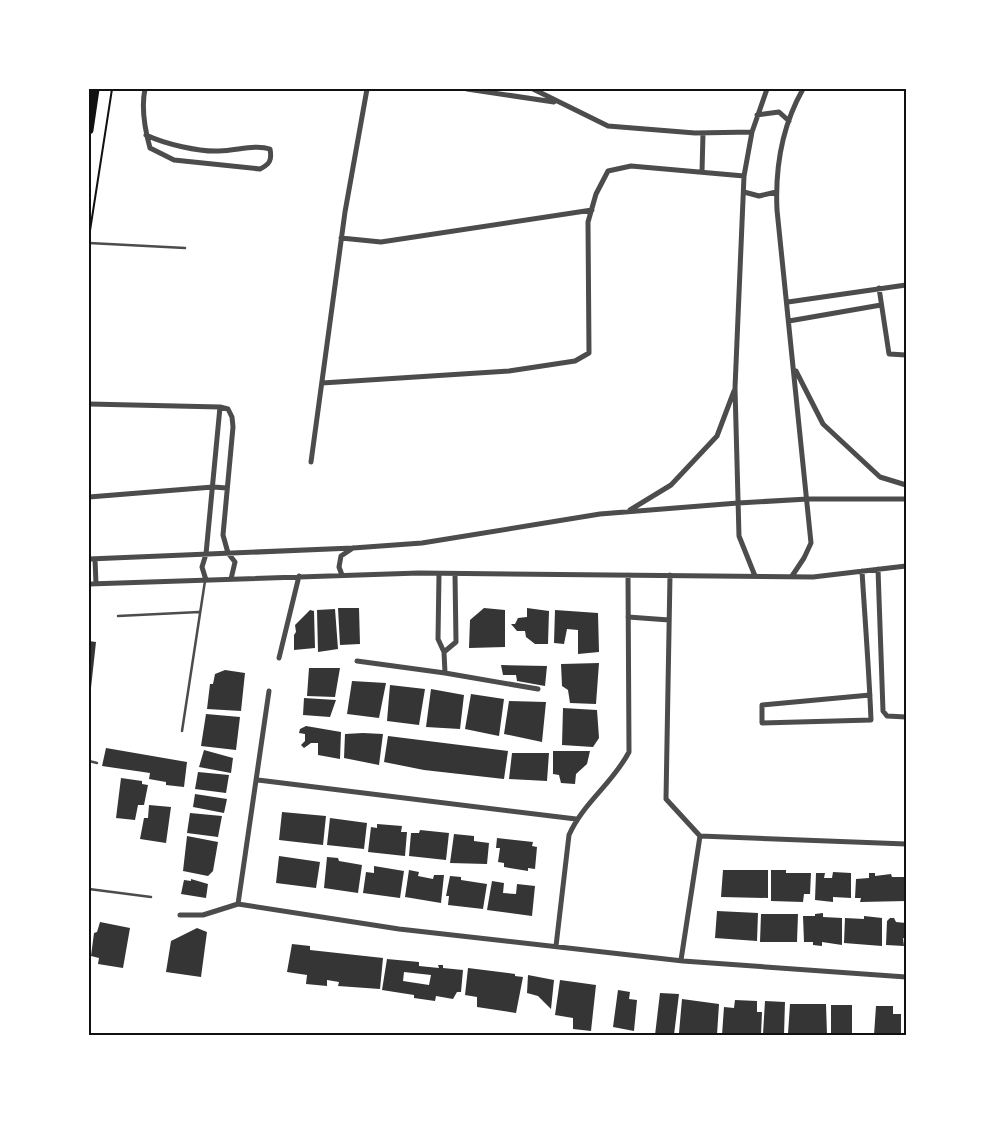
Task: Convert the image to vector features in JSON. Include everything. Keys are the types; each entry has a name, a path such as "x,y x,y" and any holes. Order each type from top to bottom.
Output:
{"main road":[{"path":"89,130 95,89"}],"street":[{"path":"145,89 143,99 146,135 150,148 174,160 260,170 269,164 272,157 270,149 262,146 217,151 160,141 146,135"},
{"path":"311,462 341,238 368,89"},
{"path":"467,89 501,91 559,102"},
{"path":"533,89 608,126 703,133 752,132"},
{"path":"755,576 739,536 735,388 744,176 752,132 767,89"},
{"path":"792,576 804,558 810,543 808,499 776,192 780,148 803,89"},
{"path":"757,115 779,112 789,121"},
{"path":"702,172 703,133"},
{"path":"322,382 509,371 575,361 589,353 588,222 596,194 608,171 631,166 744,176"},
{"path":"744,192 759,196 776,192"},
{"path":"341,238 381,242 592,210"},
{"path":"788,302 906,285"},
{"path":"878,288 889,354 906,355"},
{"path":"790,321 881,305"},
{"path":"794,367 823,424 880,477 906,485"},
{"path":"627,512 671,485 717,436 735,388"},
{"path":"89,404 220,407 228,409 232,417 223,535 228,553 235,562 231,579"},
{"path":"206,580 202,566 206,554 220,407"},
{"path":"89,497 213,487 227,488"},
{"path":"96,584 92,559 353,548 422,542 627,512 738,503 808,499 906,499"},
{"path":"342,575 339,566 341,556 353,548"},
{"path":"89,584 299,576 440,574 813,577 906,566"},
{"path":"878,569 883,711 886,716 906,717"},
{"path":"862,571 870,695 871,720 762,723 762,705 870,695"},
{"path":"440,574 438,639 444,652 445,673"},
{"path":"444,652 456,642 455,574"},
{"path":"556,946 569,835 576,819 619,771 629,752 628,575"},
{"path":"670,575 666,798 700,836 906,844"},
{"path":"280,658 299,576"},
{"path":"628,617 669,620"},
{"path":"357,661 445,673 538,689"},
{"path":"238,904 258,780 269,691"},
{"path":"258,780 576,819"},
{"path":"681,960 700,836"},
{"path":"180,915 203,915 238,904 399,929 681,960 906,977"}],"lane":[{"path":"89,242 185,248"},
{"path":"182,731 199,612 206,580"},
{"path":"118,616 199,612"},
{"path":"89,761 97,763"},
{"path":"89,889 151,897"}],"path":[{"path":"89,242 112,89"}],"building":[{"path":"338,608 359,608 360,644 340,645"},
{"path":"484,608 505,610 505,647 469,648 470,620"},
{"path":"527,608 549,611 548,644 535,644 526,637 525,631 517,631 511,624 515,624 518,618 527,617"},
{"path":"335,609 338,649 318,652 317,610"},
{"path":"310,610 314,611 315,648 294,650 295,625"},
{"path":"555,610 598,613 599,652 578,654 578,630 567,629 564,644 554,643"},
{"path":"89,641 96,642 90,697 89,697"},
{"path":"599,663 596,704 570,703 568,690 562,686 561,664"},
{"path":"501,665 547,666 545,686 517,681 516,675 503,675"},
{"path":"309,668 340,668 335,697 307,696"},
{"path":"225,670 245,673 241,711 207,709 210,684 213,684 215,674"},
{"path":"352,681 386,683 379,718 347,714"},
{"path":"390,685 425,689 419,725 387,721"},
{"path":"431,689 464,695 460,729 426,727"},
{"path":"471,694 504,699 499,736 465,729"},
{"path":"304,698 336,700 330,717 303,715"},
{"path":"509,701 546,702 542,742 504,734"},
{"path":"563,708 597,710 599,738 593,747 562,745"},
{"path":"206,714 240,717 236,750 201,746"},
{"path":"306,726 341,732 340,759 318,755 318,743 311,743 304,748 301,745 305,741 305,734 299,733 300,729"},
{"path":"345,734 383,734 379,765 344,758"},
{"path":"388,736 508,751 504,779 424,770 384,762"},
{"path":"106,748 187,762 184,787 166,785 166,782 149,779 150,773 102,766"},
{"path":"204,750 233,758 231,773 199,767"},
{"path":"553,751 590,751 587,764 576,774 575,784 561,783 559,775 553,774"},
{"path":"512,753 549,753 547,781 509,779"},
{"path":"198,772 229,775 226,793 195,789"},
{"path":"121,778 142,781 142,784 148,785 144,805 138,805 135,820 116,818"},
{"path":"195,794 227,799 224,813 193,807"},
{"path":"149,805 171,807 166,843 140,839 144,818 148,818"},
{"path":"282,812 326,816 323,845 279,840"},
{"path":"190,813 222,816 218,837 187,833"},
{"path":"330,818 367,823 364,849 327,845"},
{"path":"377,824 402,826 401,832 407,832 405,856 368,852 371,827 377,828"},
{"path":"420,830 449,833 446,860 409,856 411,833 419,833"},
{"path":"454,834 474,836 474,841 489,843 487,864 450,863"},
{"path":"187,836 218,842 213,871 208,876 183,871"},
{"path":"497,838 533,842 532,846 537,847 535,869 528,868 528,871 504,867 504,863 498,862 500,848 496,848"},
{"path":"279,856 320,862 316,888 276,883"},
{"path":"327,857 362,865 358,893 324,888"},
{"path":"374,866 404,871 400,898 363,893 366,872 374,873"},
{"path":"409,870 419,872 418,876 433,879 434,875 444,875 441,903 405,897"},
{"path":"723,870 768,870 768,898 721,897"},
{"path":"771,870 786,870 786,873 811,873 810,894 804,894 803,902 771,901"},
{"path":"833,872 851,873 851,898 833,897 833,902 815,900 816,873 825,873 824,878 832,878"},
{"path":"869,873 875,873 875,876 891,874 892,877 905,877 906,901 860,902 861,898 855,898 856,879 869,878"},
{"path":"450,876 461,877 461,880 487,884 483,909 448,905 449,896 446,896"},
{"path":"191,879 208,884 206,898 181,894 184,880 191,881"},
{"path":"492,881 504,883 503,893 516,894 517,884 535,886 532,916 487,910"},
{"path":"717,911 758,913 757,941 715,938"},
{"path":"823,913 823,917 842,918 842,945 822,942 822,946 813,945 813,942 804,942 803,916 815,916 815,914"},
{"path":"761,914 798,914 797,942 760,942"},
{"path":"864,916 882,918 882,946 844,943 845,918 864,919"},
{"path":"890,918 894,918 896,922 906,923 906,939 903,938 904,946 886,945 887,921"},
{"path":"100,922 130,928 123,968 98,964 99,958 91,956 94,933 97,932"},
{"path":"197,928 207,932 201,977 166,972 171,941"},
{"path":"292,944 310,946 310,950 383,958 380,989 338,986 339,982 327,980 327,986 306,984 307,975 287,972"},
{"path":"387,959 419,962 419,966 439,968 438,965 443,965 443,968 463,970 461,992 457,992 453,999 436,996 435,1001 414,998 414,995 382,990","holes":["404,972 431,975 429,985 403,981"]},
{"path":"468,968 515,974 515,976 523,977 516,1013 477,1007 477,997 465,995"},
{"path":"528,975 554,980 551,1009 538,996 527,993"},
{"path":"560,980 596,985 591,1031 573,1029 573,1018 555,1015"},
{"path":"618,990 630,992 629,999 637,1000 634,1031 613,1027"},
{"path":"660,993 679,994 674,1035 655,1035"},
{"path":"682,999 719,1004 717,1035 679,1033"},
{"path":"735,1000 757,1001 757,1012 762,1012 761,1035 722,1035 724,1007 734,1008"},
{"path":"765,1001 785,1002 784,1035 763,1034"},
{"path":"790,1004 826,1004 827,1035 788,1034"},
{"path":"831,1005 852,1005 852,1035 831,1035"},
{"path":"876,1006 893,1006 893,1014 901,1014 901,1035 874,1035"}]}
